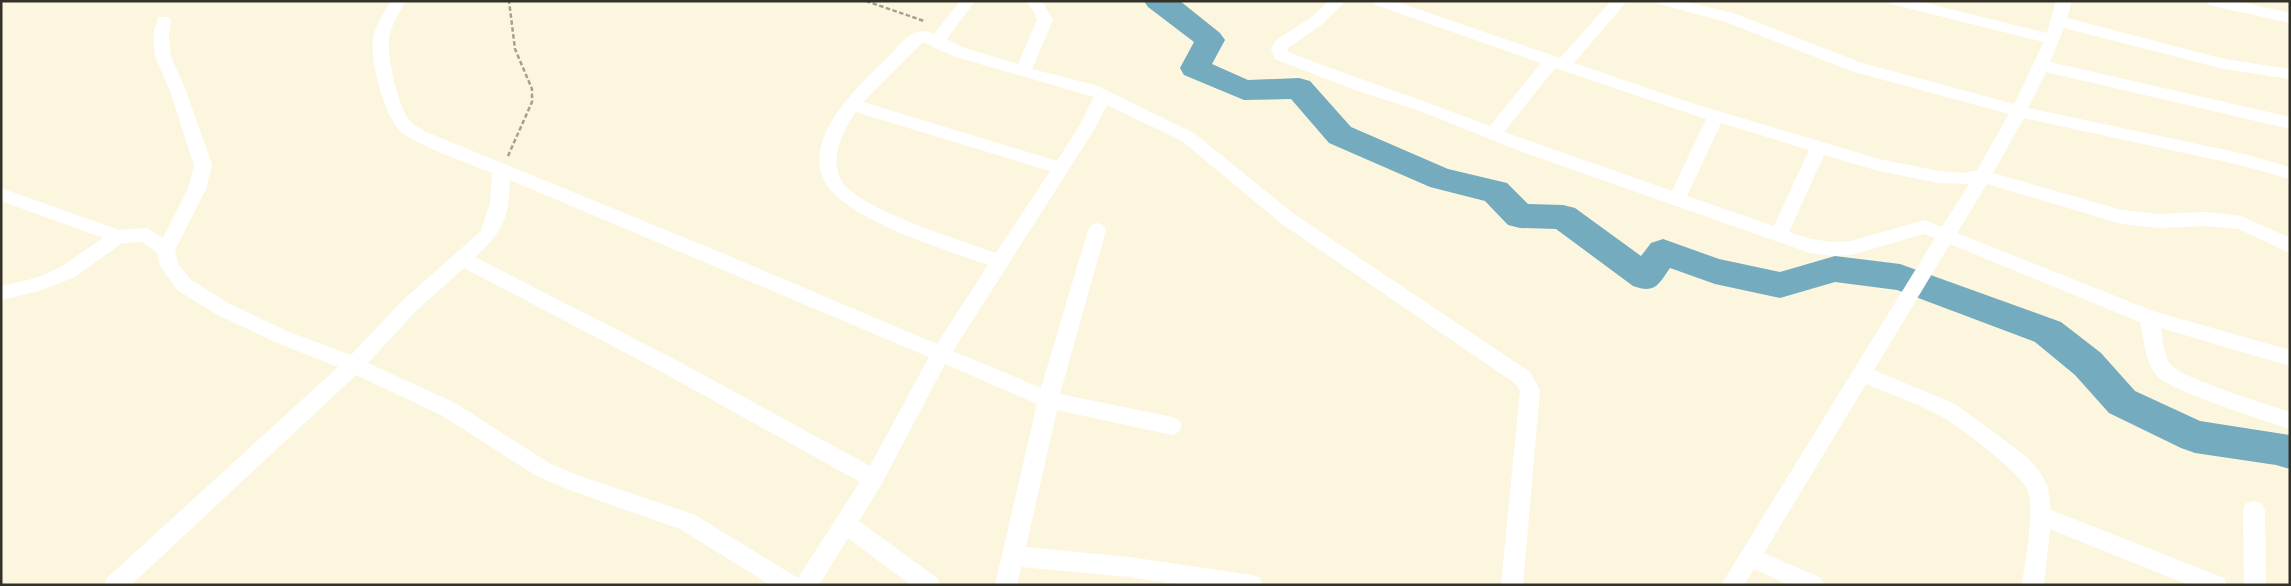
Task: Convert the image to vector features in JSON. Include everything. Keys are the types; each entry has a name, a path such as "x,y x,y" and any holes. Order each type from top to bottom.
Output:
{"street":[{"path":"399,1 386,22 381,42 382,58 398,115 405,126 420,136 460,150 501,170 716,258 1048,400 1172,426"},
{"path":"941,37 968,1"},
{"path":"1023,72 1045,20 1041,10 1032,1"},
{"path":"1339,1 1314,22 1281,45 1279,50 1282,55 1358,85 1426,107 1676,200 1810,246 1832,249 1851,248 1925,227 2149,318 2290,358"},
{"path":"1378,1 1716,116 1880,165 1964,180 1981,176 2122,217 2159,221 2205,219 2241,223 2290,246"},
{"path":"1494,133 1558,62 1620,1"},
{"path":"1664,1 1731,18 1857,67 2018,111 2244,160 2290,173"},
{"path":"1896,1 2029,32 2054,40"},
{"path":"1732,585 1981,176 2003,143 2054,40 2064,1"},
{"path":"2213,1 2290,18"},
{"path":"163,21 161,36 164,57 177,88 202,165 197,190 166,250 169,266 184,285 223,309 282,337 354,365 448,409 542,469 571,482 687,522 790,585"},
{"path":"2058,21 2224,64 2290,74"},
{"path":"1000,262 857,205 837,187 829,172 830,147 837,127 853,105 918,37 941,37 959,52 1023,72 1089,89 1188,137 1288,219 1498,363 1523,378 1530,390 1512,585"},
{"path":"2040,65 2290,123"},
{"path":"806,585 847,524 874,479 940,355 1098,110 1103,95"},
{"path":"853,105 1061,168"},
{"path":"1676,200 1716,116"},
{"path":"1780,235 1819,146"},
{"path":"115,585 354,365 408,307 488,235 496,222 501,203 501,170"},
{"path":"1,194 118,237 147,235 166,250"},
{"path":"1006,585 1014,556 1022,511 1046,418 1048,400 1097,230"},
{"path":"1,293 39,284 68,272 118,237"},
{"path":"461,258 650,354 874,479"},
{"path":"2149,318 2156,355 2165,372 2190,385 2290,421"},
{"path":"1861,373 1948,410 2019,462 2034,480 2039,492 2039,515 2032,585"},
{"path":"2254,510 2255,585"},
{"path":"2039,515 2216,585"},
{"path":"847,524 928,585"},
{"path":"1014,556 1129,567 1252,585"},
{"path":"1749,557 1813,585"}],"path":[{"path":"501,170 532,102 532,89 515,49 509,1"},
{"path":"866,1 914,16 941,37"}],"waterway":[{"path":"1158,1 1166,5 1210,40 1195,68 1244,90 1299,88 1340,135 1441,179 1495,191 1520,216 1563,217 1645,277 1663,252 1715,271 1780,285 1835,269 1900,277 2048,332 2088,364 2122,402 2195,437 2282,449 2290,453"}]}
